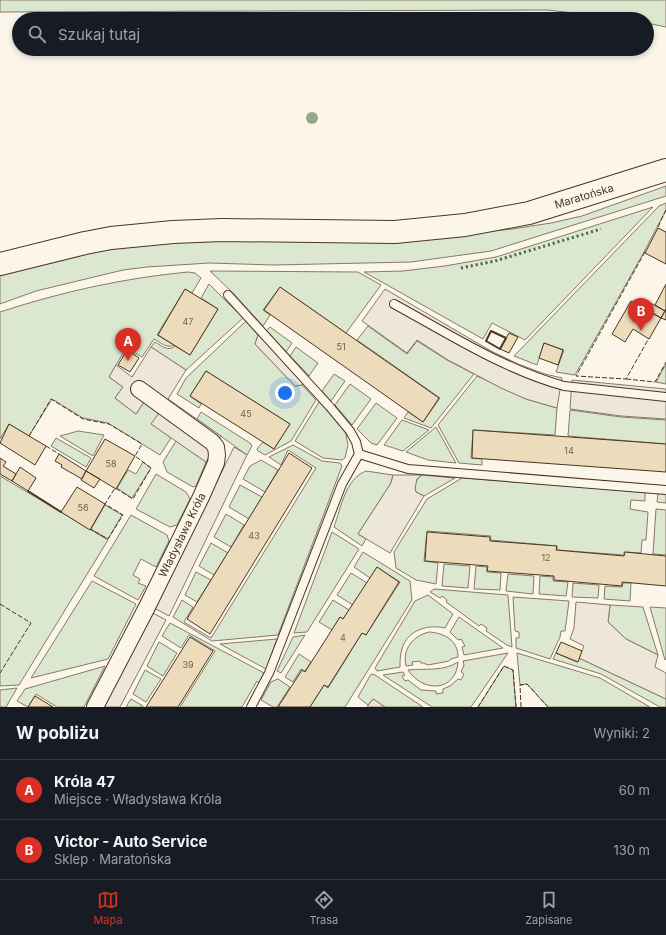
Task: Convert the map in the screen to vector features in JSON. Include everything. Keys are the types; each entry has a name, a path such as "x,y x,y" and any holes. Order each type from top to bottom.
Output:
{"main road":[{"name":"Maratońska","path":"0,264 85,243 142,234 198,230 394,232 465,225 529,213 666,170"}],"street":[{"name":"Władysława Króla","path":"95,707 161,580 202,497 216,463 216,448 212,442 139,389"}],"lane":[{"path":"228,296 330,407 350,431 360,454 342,484 269,673 251,707"},
{"path":"394,304 496,360 550,382 564,386 666,397"},
{"path":"360,454 408,469 666,490"}],"green space":[{"path":"0,0 666,0 666,27 654,24 654,12 565,12 547,10 0,12"},
{"path":"666,186 666,196 491,251 411,262 274,265 209,263 147,267 123,270 36,291 0,304 0,272 29,263 165,239 454,235 512,229 551,223 582,216"},
{"path":"666,203 666,210 644,252 575,375 556,372 564,350 544,343 537,365 514,356 659,206"},
{"path":"653,207 525,340 492,323 483,339 364,272 403,271 445,266 496,257"},
{"path":"210,271 358,272 381,285 346,333 280,287 263,310 270,315 263,326 234,294"},
{"path":"188,272 195,273 201,278 192,293 185,289 157,335 174,345 166,346 154,339 142,357 126,348 109,377 123,387 115,398 136,414 144,402 160,413 152,424 171,438 160,455 108,423 83,418 52,399 29,436 9,424 0,439 0,312 69,292 116,282"},
{"path":"209,284 243,318 186,370 151,347 155,342 167,348 172,348 175,346 190,355 218,309 201,298"},
{"path":"246,321 258,335 255,344 295,386 302,385 316,400 291,441 265,455 257,449 263,442 274,449 290,424 206,371 190,396 201,404 199,408 177,394 186,378"},
{"path":"368,326 407,354 417,341 447,360 474,374 431,428 404,418 408,412 423,422 440,398 357,340"},
{"path":"270,327 292,343 286,352 266,331"},
{"path":"296,347 318,363 309,376 290,356"},
{"path":"666,364 666,384 656,382"},
{"path":"334,374 345,381 331,401 322,391"},
{"path":"477,376 526,399 557,408 555,435 473,430 471,458 482,459 482,465 459,463 438,425"},
{"path":"350,384 371,399 352,425 335,405"},
{"path":"319,402 345,430 348,445 345,458 342,460 323,458 295,441"},
{"path":"376,403 397,418 377,445 371,443 357,429"},
{"path":"570,410 621,417 666,420 666,444 568,436"},
{"path":"201,412 250,443 252,446 247,455 197,419"},
{"path":"402,420 429,430 403,451 384,445"},
{"path":"436,427 456,463 428,460 406,452"},
{"path":"78,431 104,435 93,456 60,436"},
{"path":"56,438 91,458 86,467 51,446"},
{"path":"176,441 206,462 196,486 193,487 167,472 163,462"},
{"path":"293,445 322,461 340,463 342,466 278,635 212,641 173,617 182,600 193,607 184,622 211,638 316,468 288,450 281,465 269,457"},
{"path":"261,460 278,470 265,492 243,479 250,466"},
{"path":"143,462 151,468 132,498 117,488 128,470 136,474"},
{"path":"366,471 393,475 391,483 358,534 366,539 362,546 334,527 348,487 353,480"},
{"path":"156,474 186,492 190,499 177,525 170,527 136,509"},
{"path":"422,475 455,478 424,496 416,492 415,487 417,480"},
{"path":"0,476 108,540 19,685 0,686"},
{"path":"462,478 645,492 645,501 631,500 630,509 648,512 646,540 642,540 641,553 624,552 624,555 557,550 557,546 490,540 491,536 427,531 424,561 438,563 436,584 416,580 396,568 394,552 427,499"},
{"path":"240,485 262,497 249,519 229,507"},
{"path":"658,493 666,494 666,503 657,502"},
{"path":"105,505 122,515 108,539 91,529"},
{"path":"656,509 666,510 666,555 653,554"},
{"path":"226,514 244,525 231,547 214,537"},
{"path":"131,515 167,535 169,541 156,567 141,559 133,575 140,579 138,583 146,586 138,600 94,576"},
{"path":"332,532 359,549 307,632 294,633"},
{"path":"211,543 228,553 214,575 199,566"},
{"path":"363,552 410,581 412,600 345,707 310,707 324,685 328,688 362,633 366,635 400,582 377,567 370,578 354,567"},
{"path":"444,564 470,566 468,588 442,586"},
{"path":"476,566 487,567 487,572 501,573 500,590 474,589"},
{"path":"196,572 211,580 197,602 185,595"},
{"path":"351,573 367,583 353,605 337,595"},
{"path":"508,574 534,576 533,594 506,591"},
{"path":"540,576 553,577 553,581 568,582 566,596 539,594"},
{"path":"92,581 136,604 108,659 31,678"},
{"path":"573,583 599,585 598,598 572,597"},
{"path":"623,583 631,583 630,601 604,599 605,586 622,587"},
{"path":"434,589 508,595 512,647 486,631 487,628 481,624 479,626 446,602 447,600 442,596 440,598 430,592"},
{"path":"428,595 453,614 445,628 425,628 413,633 408,637 402,649 400,656 400,667 377,671 375,668 415,601"},
{"path":"513,597 569,601 565,631 561,631 560,637 550,659 516,648 516,638 519,638 519,632 515,631"},
{"path":"333,600 349,610 343,619 340,617 332,630 319,622"},
{"path":"610,605 643,607 658,655 626,639 608,622"},
{"path":"650,607 666,608 665,660"},
{"path":"459,617 503,648 464,655 462,647 465,646 461,639 458,640 450,632"},
{"path":"170,623 264,673 259,683 257,681 242,707 180,707 215,651 189,635 181,648 162,636"},
{"path":"429,632 440,634 449,638 456,646 458,657 449,661 428,665 421,663 420,661 412,662 413,665 406,666 406,654 410,644 418,637"},
{"path":"305,635 281,673 277,671 293,637"},
{"path":"277,639 266,669 220,644"},
{"path":"159,642 177,653 163,676 147,666"},
{"path":"508,653 471,707 432,707 383,675 403,672 405,675 402,676 405,681 408,680 421,690 436,691 436,694 443,693 443,689 450,686 458,679 461,680 464,674 461,672 464,665 463,661"},
{"path":"517,653 600,678 650,707 548,707 527,684 520,685"},
{"path":"556,653 577,662 579,658 666,699 666,707 660,707 601,674 553,659"},
{"path":"299,654 311,662 305,671 301,669 293,682 285,677"},
{"path":"458,662 456,672 451,679 445,684 438,686 422,683 408,670 440,668"},
{"path":"105,666 84,707 57,707 36,694 28,707 17,701 25,689"},
{"path":"504,666 513,670 516,707 478,707"},
{"path":"145,670 161,679 146,702 133,694"},
{"path":"371,674 375,675 423,707 385,707 373,699 368,705 358,697"},
{"path":"278,679 290,687 277,707 273,707 261,700 271,682"},
{"path":"17,688 6,707 0,707 0,690"},
{"path":"131,699 143,706 143,707 126,707"}],"shaded area":[{"path":"385,289 491,351 518,364 545,374 562,378 557,408 526,399 501,388 448,360 417,340 407,353 362,321"},
{"path":"265,329 309,376 302,385 295,386 255,344 258,335"},
{"path":"151,347 186,370 168,399 221,436 206,462 151,424 159,413 144,402 136,414 115,398 123,387 109,377 116,365 132,377"},
{"path":"572,380 666,389 666,419 621,416 570,409"},
{"path":"234,447 247,455 169,616 154,608"},
{"path":"393,475 422,475 417,479 415,488 416,492 424,496 390,553 358,534 391,483"},
{"path":"576,602 610,605 608,622 626,639 658,655 655,667 666,673 666,699 579,658 584,646 570,639 574,628"},
{"path":"151,612 166,620 120,707 104,707"},
{"path":"373,699 385,707 367,707"}],"building":[{"path":"658,228 666,232 666,264 645,253"},
{"path":"666,284 666,309 665,311 655,305"},
{"path":"280,287 439,398 423,422 264,310"},
{"path":"185,289 218,309 190,355 158,335"},
{"path":"645,300 665,311 661,318 641,306"},
{"path":"631,301 661,318 649,339 633,329 625,342 612,334"},
{"path":"666,309 666,320 661,318"},
{"path":"509,333 518,337 509,353 500,349"},
{"path":"544,343 563,350 558,365 539,358"},
{"path":"127,350 139,358 130,372 118,365"},
{"path":"206,371 290,424 274,449 190,396"},
{"path":"9,424 46,446 35,465 0,443"},
{"path":"473,430 666,444 666,472 472,458"},
{"path":"105,439 135,456 116,489 86,471"},
{"path":"289,453 312,468 210,634 187,619"},
{"path":"59,454 86,471 82,479 61,467 62,465 55,461"},
{"path":"0,458 6,462 3,466 16,474 12,481 0,474"},
{"path":"20,467 36,478 28,491 12,481"},
{"path":"86,471 100,479 94,488 81,480"},
{"path":"77,487 105,504 90,530 61,512"},
{"path":"427,532 490,537 490,541 557,546 556,550 624,556 625,552 666,556 666,586 622,582 622,586 554,580 554,576 487,571 488,566 425,561"},
{"path":"377,567 399,582 366,635 362,633 328,687 324,685 310,707 278,707 302,670 305,672 340,617 343,619"},
{"path":"190,637 213,651 178,707 146,707"},
{"path":"561,642 582,651 578,662 556,653"},
{"path":"35,696 53,707 28,707"}],"hedge":[{"path":"461,268 495,261 601,229"}],"fence":[{"path":"658,227 666,210"},
{"path":"645,252 576,376 626,379 649,338"},
{"path":"626,379 655,382 666,362"},
{"path":"29,436 51,399 83,419 109,424 142,444 135,456 151,468 133,499 115,488 105,504 123,515 108,539 90,529"},
{"path":"46,446 59,454"},
{"path":"0,604 31,623 0,673"},
{"path":"478,707 504,666 513,670 516,707"},
{"path":"521,707 520,685 527,684 548,707"}],"wall":[{"path":"491,331 506,338 500,349 486,341 491,331"},
{"path":"28,491 61,512"}],"place":[{"name":"Victor - Auto Service","path":"641,331"},
{"name":"Króla 47","path":"128,361"}]}
